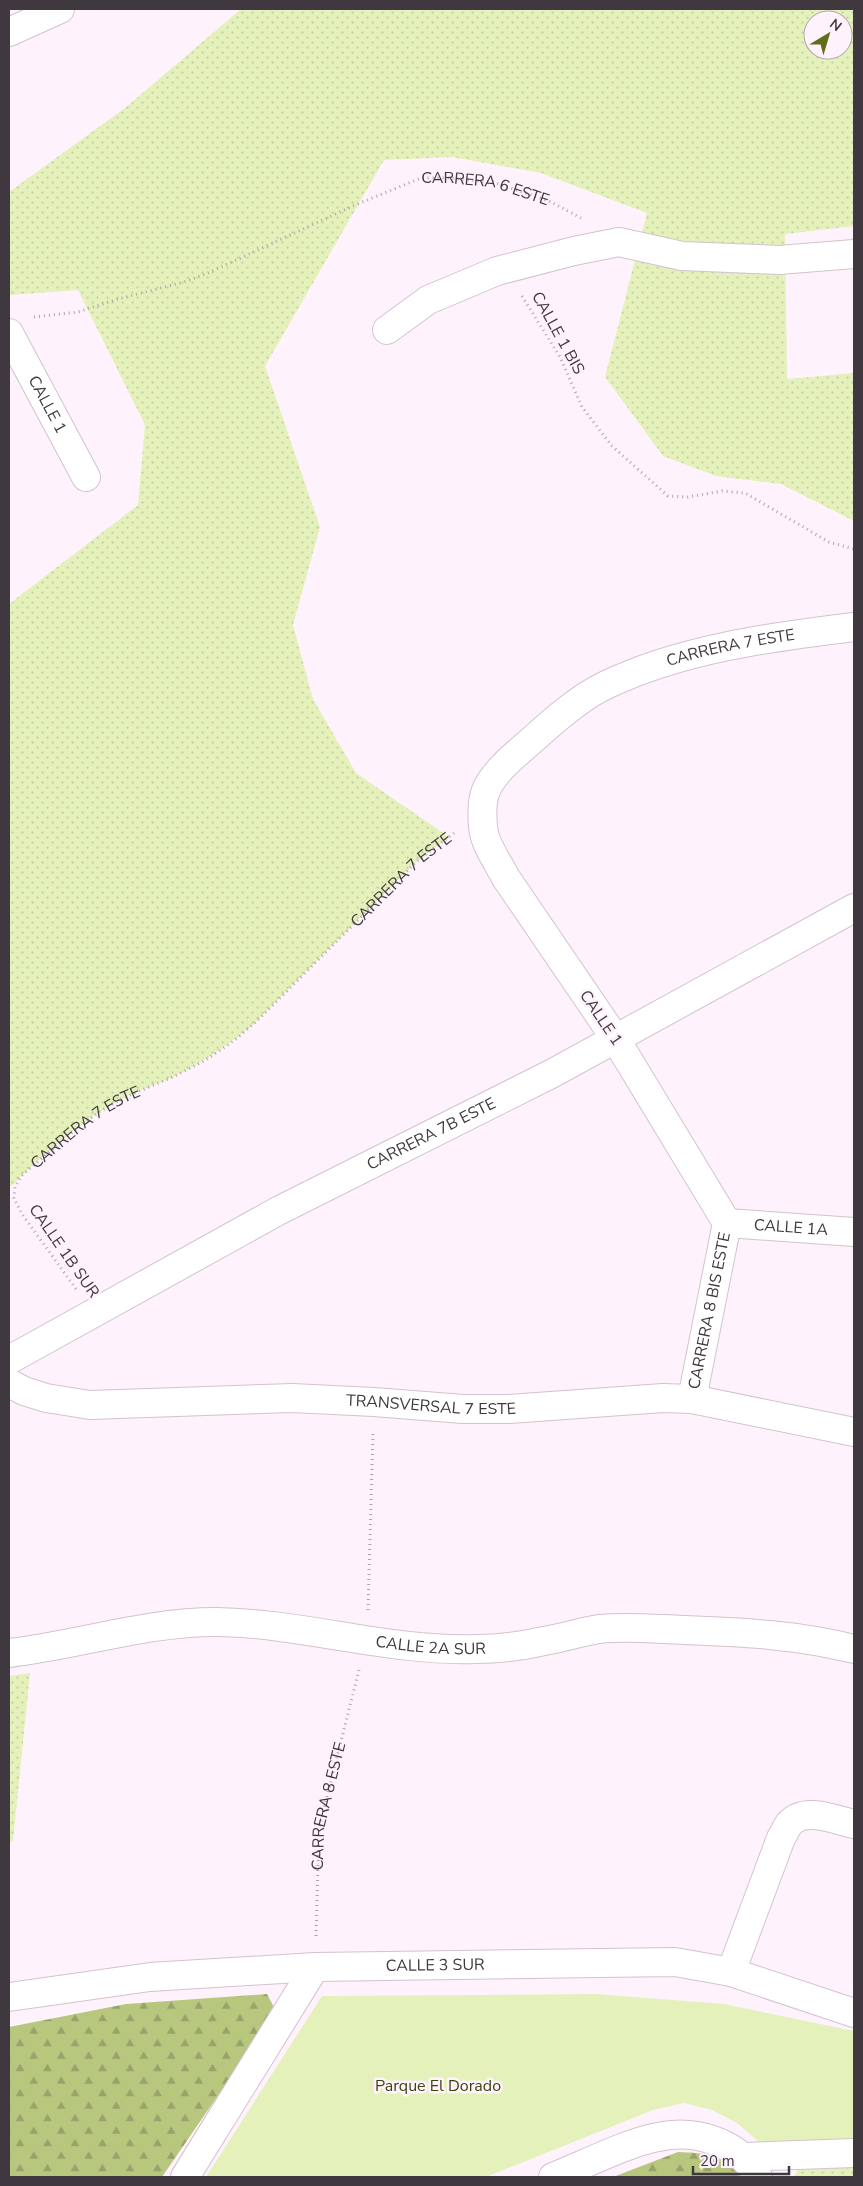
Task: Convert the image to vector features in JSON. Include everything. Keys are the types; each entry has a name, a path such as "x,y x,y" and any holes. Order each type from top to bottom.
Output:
{"street":[{"path":"9,32 60,9"},
{"path":"388,330 428,300 497,271 574,251 620,242 682,256 779,260 854,254"},
{"name":"CALLE 1","path":"18,325 86,478"},
{"name":"CARRERA 7 ESTE","path":"483,810 487,789 499,772 558,718 602,686 658,665 728,645 854,627"},
{"name":"CALLE 1","path":"483,810 483,828 491,849 506,878 615,1038 727,1223"},
{"name":"CARRERA 7B ESTE","path":"9,1360 92,1312 278,1211 553,1073 854,908"},
{"name":"CALLE 1A","path":"727,1223 854,1232"},
{"name":"CARRERA 8 BIS ESTE","path":"692,1399 727,1223"},
{"name":"TRANSVERSAL 7 ESTE","path":"9,1383 24,1391 46,1398 90,1404 292,1398 463,1409 509,1409 664,1398 692,1399 854,1432"},
{"name":"CALLE 2A SUR","path":"9,1653 37,1650 100,1636 192,1623 242,1623 410,1646 475,1649 510,1647 589,1631 626,1628 794,1636 854,1650"},
{"path":"731,1972 781,1838 790,1823 802,1816 816,1815 854,1824"},
{"name":"CALLE 3 SUR","path":"9,1997 150,1977 314,1967 665,1962 731,1972 854,2012"},
{"path":"185,2177 314,1967"},
{"path":"553,2177 639,2143 657,2137 675,2135 712,2140 729,2147 751,2167 854,2153"}],"path":[{"name":"CARRERA 6 ESTE","path":"18,325 78,312 118,299 184,282 208,273 353,206 421,178 450,178 493,182 549,201 620,242"},
{"name":"CALLE 1 BIS","path":"520,291 560,357 582,407 612,446 668,496 688,497 722,491 745,493 829,542 854,549"},
{"name":"CARRERA 7 ESTE","path":"21,1176 76,1129 100,1112 123,1098 182,1073 231,1043 256,1022 417,861 483,810"},
{"name":"CALLE 1B SUR","path":"21,1176 14,1187 14,1198 22,1214 92,1312"},
{"name":"CARRERA 8 ESTE","path":"314,1967 319,1828 367,1640 374,1402"}],"green space":[{"path":"241,9 854,9 854,226 785,234 787,379 854,373 854,521 781,484 716,476 663,456 605,377 647,213 541,173 452,157 384,160 265,366 320,527 293,625 313,699 356,773 449,837 417,861 247,1030 198,1064 108,1107 78,1127 9,1188 9,604 138,505 145,425 78,290 9,295 9,192 125,108"},
{"path":"30,1673 13,1841 9,1842 9,1676"},
{"path":"267,1994 276,2011 162,2177 9,2177 9,2027 126,2004"},
{"name":"Parque El Dorado","path":"596,1994 724,2004 854,2031 854,2138 765,2147 737,2123 712,2110 684,2103 653,2110 486,2177 206,2177 322,1996"},
{"path":"678,2152 704,2154 721,2159 734,2169 739,2177 613,2177"},
{"path":"854,2164 854,2177 794,2177 798,2169"}]}
